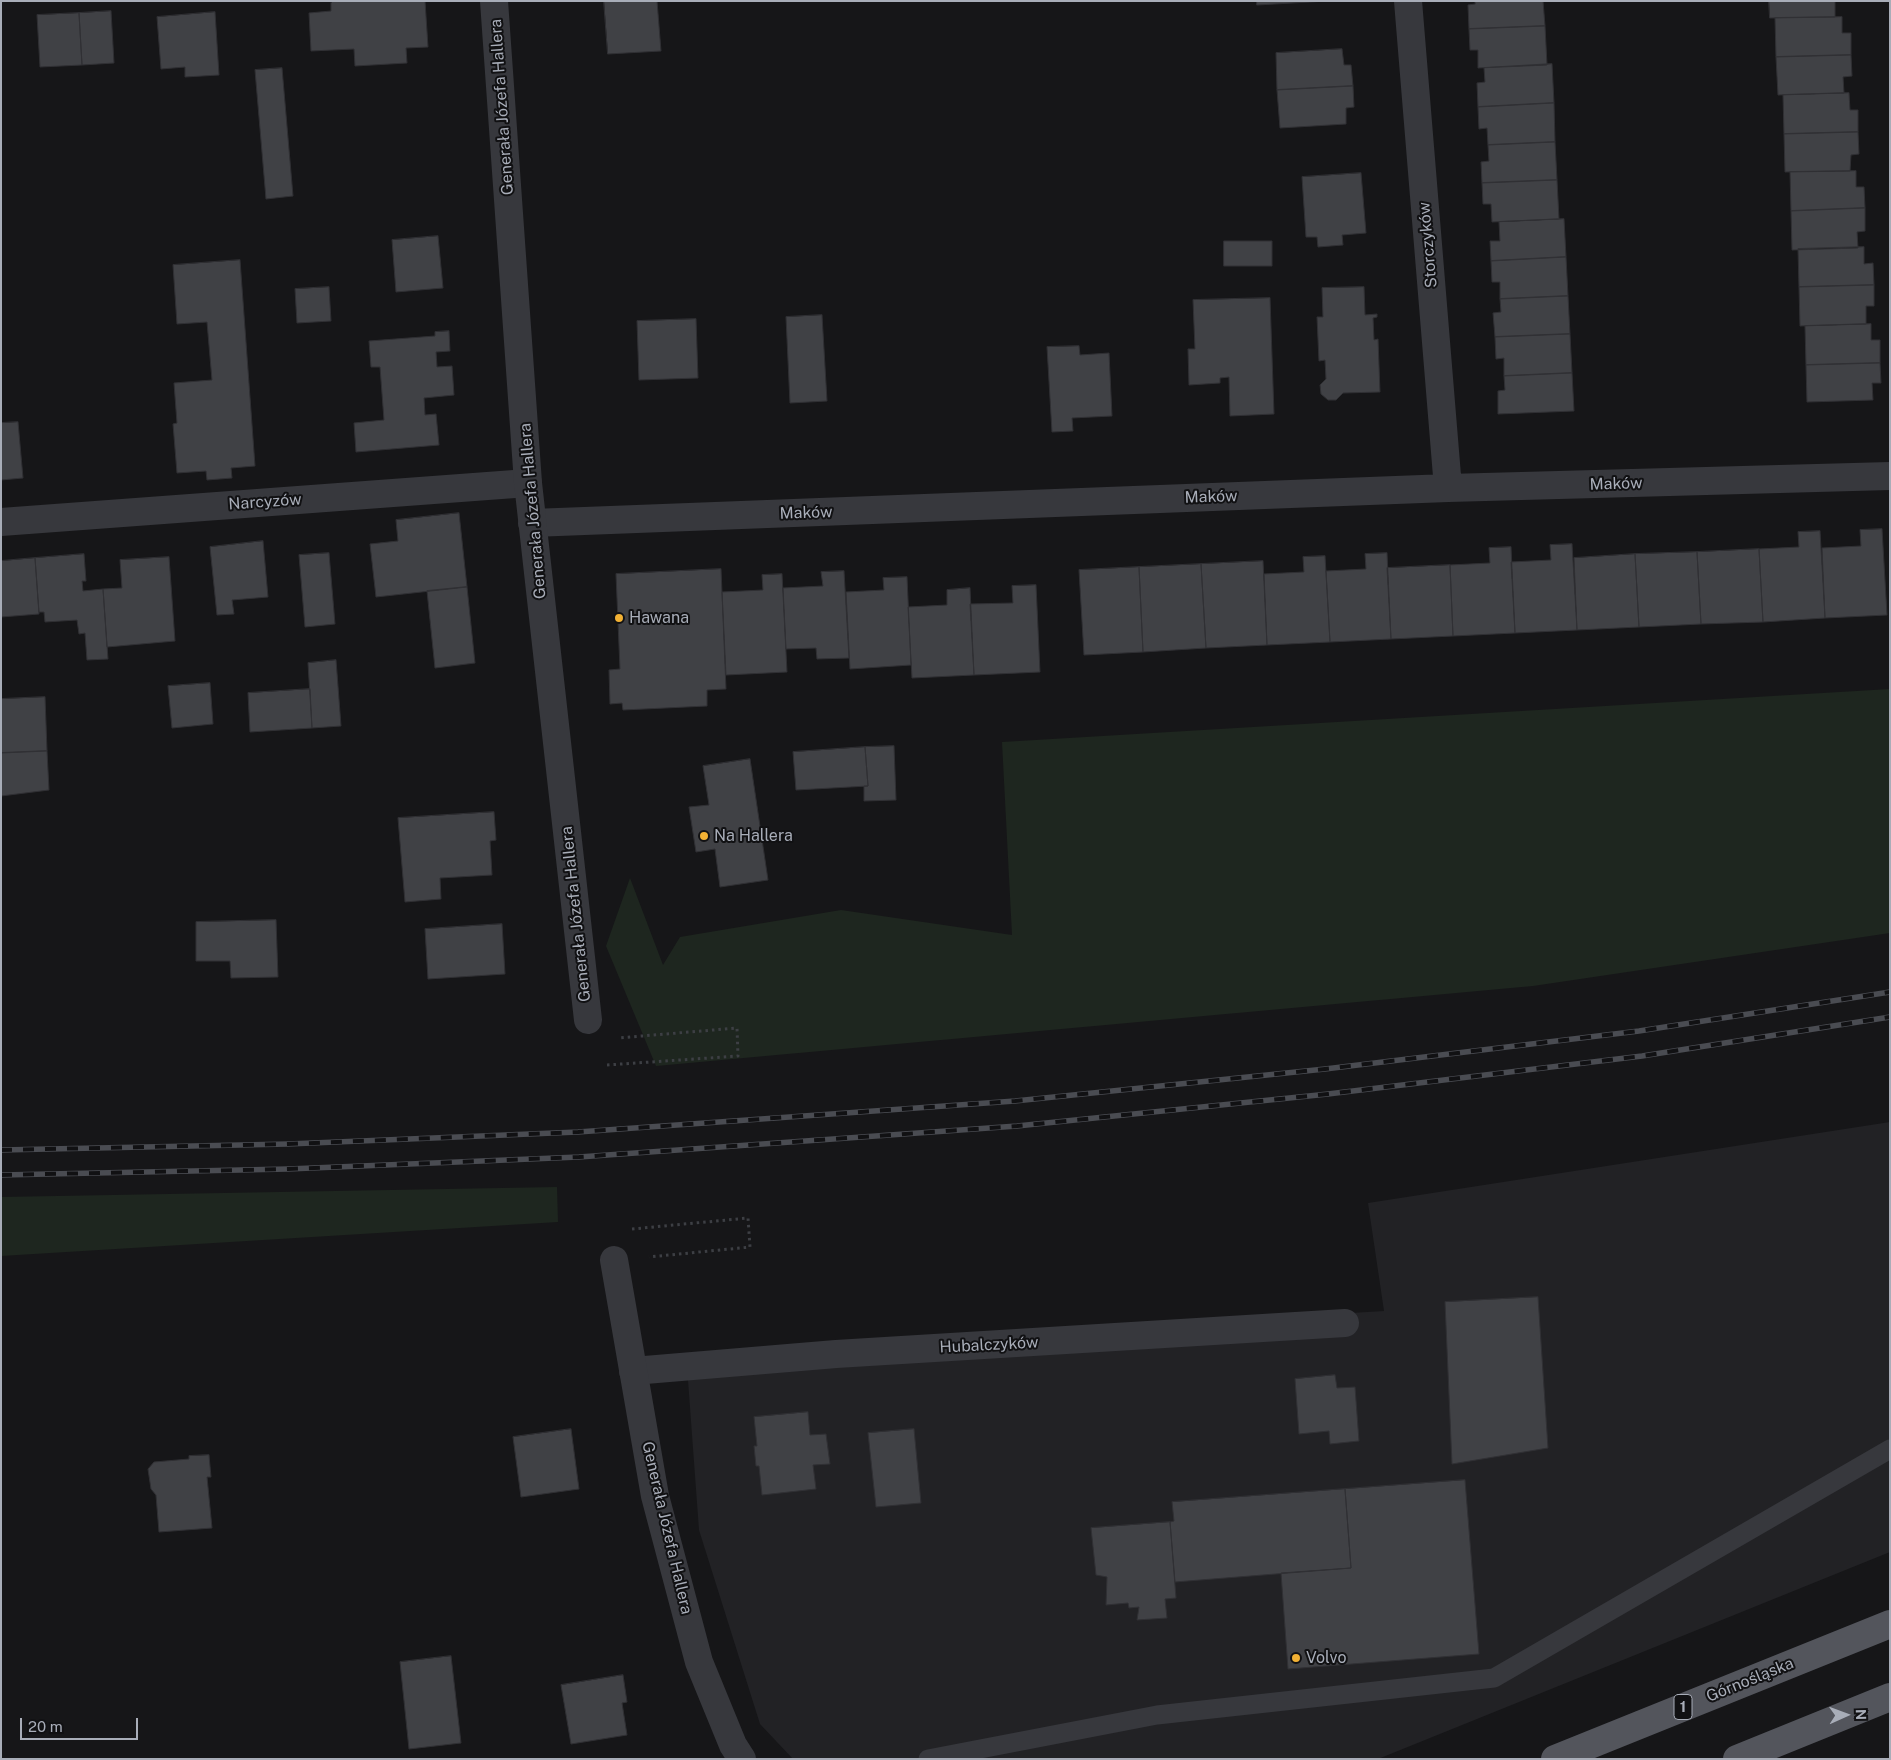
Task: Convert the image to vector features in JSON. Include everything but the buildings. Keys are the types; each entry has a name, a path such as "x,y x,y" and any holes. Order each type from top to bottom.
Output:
{"main road":[{"name":"Górnośląska","path":"1554,1759 1890,1624"},
{"path":"1737,1759 1890,1697"}],"street":[{"name":"Generała Józefa Hallera","path":"494,1 528,483 588,1020"},
{"name":"Storczyków","path":"1408,1 1448,488"},
{"name":"Maków","path":"532,523 1448,488 1890,476"},
{"name":"Narcyzów","path":"1,522 528,483"},
{"name":"Generała Józefa Hallera","path":"614,1260 655,1496 699,1662 733,1745 742,1759"},
{"name":"Hubalczyków","path":"633,1371 836,1354 1346,1323"}],"lane":[{"path":"928,1759 1157,1715 1494,1678 1890,1448"}],"path":[{"path":"607,1065 738,1056 737,1028 614,1038"},
{"path":"614,1260 750,1247 748,1218 624,1230"}],"shaded area":[{"path":"1890,689 1890,933 1533,986 656,1066 606,946 630,878 663,965 680,937 841,910 1012,935 1002,742"},
{"path":"1890,1122 1890,1552 1378,1759 793,1759 760,1724 699,1530 686,1353 1384,1311 1368,1203"},
{"path":"557,1187 558,1222 1,1256 1,1197"}],"railway":[{"path":"1,1150 288,1144 578,1132 1015,1101 1325,1069 1639,1031 1890,992"},
{"path":"1,1175 288,1169 579,1157 1017,1126 1328,1094 1642,1056 1890,1017"}],"place":[{"name":"Hawana","path":"619,618"},
{"name":"Na Hallera","path":"704,836"},
{"name":"Volvo","path":"1296,1658"}]}
